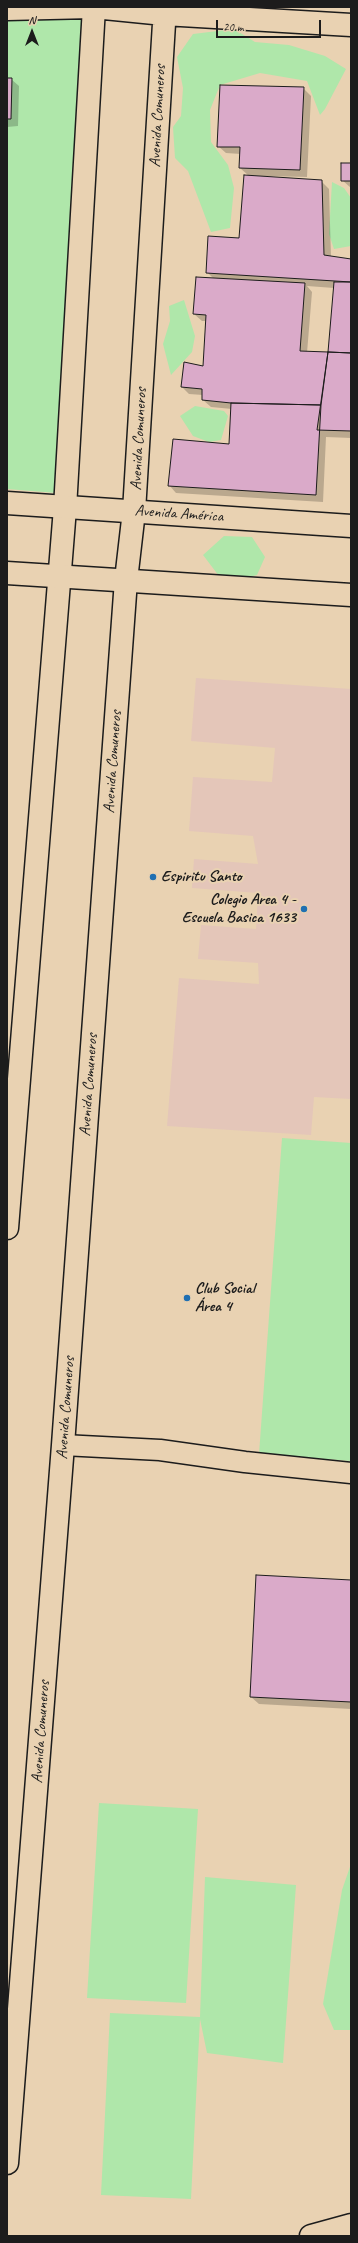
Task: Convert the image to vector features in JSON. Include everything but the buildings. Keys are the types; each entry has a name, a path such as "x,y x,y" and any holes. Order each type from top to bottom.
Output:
{"street":[{"path":"7,9 93,7 165,10 351,25"},
{"path":"7,1228 65,508 93,7"},
{"name":"Avenida Comuneros","path":"7,2163 63,1445 126,580 134,511 165,10"},
{"name":"Avenida América","path":"7,503 351,526"},
{"path":"7,573 351,595"},
{"path":"311,2236 351,2225"}],"lane":[{"path":"63,1445 160,1450 245,1462 351,1473"}],"shaded area":[{"name":"Colegio Area 4 - Escuela Basica 1633","path":"196,678 351,689 351,1099 314,1097 311,1135 167,1126 179,978 259,984 258,963 198,959 201,925 256,929 258,893 192,888 194,859 258,864 253,836 189,831 193,777 272,782 275,748 191,741"}],"green space":[{"path":"85,13 56,493 7,489 7,17"},
{"path":"234,29 255,42 289,45 325,56 346,69 325,109 320,115 307,81 260,73 220,85 210,110 211,142 228,165 234,188 230,228 211,232 188,171 175,158 173,127 181,116 183,88 177,57 193,34"},
{"path":"332,182 344,188 351,198 351,246 334,249 329,234"},
{"path":"184,300 195,336 192,352 171,375 163,344 170,321 169,306"},
{"path":"195,406 224,411 228,416 221,440 209,442 193,436 180,416"},
{"path":"224,536 252,537 265,557 257,575 231,582 219,576 203,555"},
{"path":"282,1138 351,1143 351,1461 259,1454"},
{"path":"99,1803 198,1809 186,2003 87,1998"},
{"path":"351,1864 351,2030 334,2030 323,2004 342,1890"},
{"path":"205,1877 296,1885 283,2063 207,2053 200,2019 191,2199 101,2195 110,2013 200,2017"}],"place":[{"name":"Espiritu Santo","path":"153,877"},
{"name":"Colegio Area 4 - Escuela Basica 1633","path":"304,909"},
{"name":"Club Social Área 4","path":"187,1298"}]}
